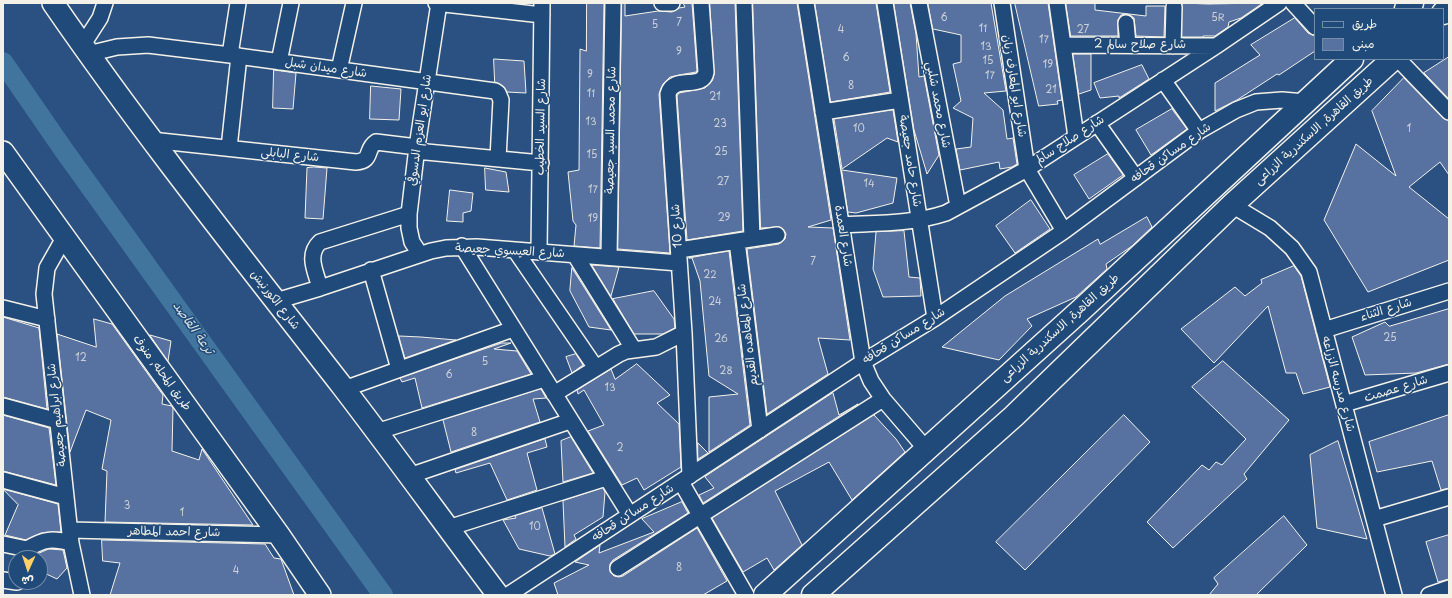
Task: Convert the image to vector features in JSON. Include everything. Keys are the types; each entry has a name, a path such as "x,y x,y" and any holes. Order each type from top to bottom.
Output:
{"highway":[{"name":"طريق القاهرة, الاسكندرية الزراعى","path":"765,595 1080,310 1351,60"},
{"name":"طريق القاهرة, الاسكندرية الزراعى","path":"812,595 1014,416 1232,205 1392,60"},
{"path":"1080,310 1082,319 1086,326 1094,331 1102,332"},
{"path":"989,392 999,394 1007,399 1012,407 1014,416"}],"main road":[{"name":"شارع الكورنيش","path":"53,3 85,50 151,140 344,389 498,595"},
{"name":"طريق المحله, منوف","path":"3,152 279,535 320,595"}],"street":[{"path":"85,50 100,18 105,3"},
{"path":"229,148 238,3"},
{"path":"278,62 291,3"},
{"path":"340,70 354,3"},
{"path":"437,3 542,9"},
{"name":"شارع ابو العزم الدسوقي","path":"420,254 412,242 410,235 409,214 416,149 427,82 437,3"},
{"name":"شارع محمد السيد جعيصة","path":"609,257 613,3"},
{"path":"662,3 672,3"},
{"name":"شارع 10","path":"686,479 684,333 668,94 669,89 676,84 702,80 705,76 706,72 701,3"},
{"path":"744,3 752,239"},
{"name":"شارع العمدة","path":"806,3 863,362 871,381 883,399 926,449"},
{"name":"شارع حامد جعيصة","path":"885,3 934,318"},
{"name":"شارع محمد شلبي","path":"919,3 958,206"},
{"name":"شارع ابو المعارف زيان","path":"1002,3 1027,169"},
{"path":"1057,3 1076,137"},
{"name":"شارع صلاح سالم","path":"841,226 919,220 946,213 1027,169 1216,46 1279,3"},
{"path":"1293,3 1314,26"},
{"path":"1173,46 1174,7"},
{"name":"شارع السيد الخطيب","path":"539,252 542,9"},
{"path":"1126,23 1128,45"},
{"name":"شارع ميدان شبل","path":"85,50 148,45 235,55 495,91 498,93 501,100 498,159"},
{"name":"شارع صلاح سالم 2","path":"1063,45 1216,46"},
{"path":"1399,60 1449,112"},
{"path":"1164,80 1199,131"},
{"path":"823,112 900,100"},
{"name":"شارع مساكن قحافه","path":"508,595 863,362 934,318 1064,231 1199,131 1236,110 1256,102 1282,100 1306,102"},
{"path":"1097,123 1136,178"},
{"name":"شارع البابلى","path":"151,140 356,162 361,162 366,159 371,146 376,142 416,149"},
{"path":"416,149 498,159 541,162"},
{"path":"1027,169 1064,231"},
{"name":"شارع مدرسه الزراعه","path":"1232,205 1270,228 1292,248 1308,272 1394,595"},
{"path":"320,288 312,254 315,247 320,242 409,214"},
{"name":"شارع العيسوي جعيصة","path":"276,301 320,288 420,254 446,248 462,246 609,257 679,256 737,241 777,235"},
{"name":"شارع ابراهيم جعيصة","path":"64,238 47,268 44,294 70,536 82,595"},
{"name":"شارع المعاهده القديم","path":"737,241 760,430"},
{"path":"462,246 630,516"},
{"path":"515,250 596,368"},
{"path":"575,255 634,350"},
{"path":"371,270 399,369"},
{"name":"شارع الثناء","path":"1324,330 1449,291"},
{"path":"3,308 47,319"},
{"path":"344,389 513,329"},
{"path":"554,394 619,354 656,347 684,333"},
{"name":"شارع عصمت","path":"1344,404 1449,373"},
{"path":"376,432 544,379"},
{"path":"618,568 883,399"},
{"path":"3,406 58,421"},
{"path":"409,476 570,420"},
{"path":"448,528 606,478"},
{"path":"686,479 700,515 746,595"},
{"path":"3,480 66,497"},
{"path":"1374,519 1449,497"},
{"name":"شارع احمد المطاهر","path":"29,550 40,541 70,536 279,535"},
{"path":"3,544 18,550"},
{"path":"1429,595 1449,588"}],"building":[{"path":"587,3 604,3 600,248 574,246 576,225 573,221 568,172 579,170 580,49 586,51"},
{"path":"622,3 625,3 625,16 658,11 672,12 679,8 685,7 683,3 692,3 697,71 670,77 663,84 659,94 670,253 618,249"},
{"path":"710,3 735,3 743,231 687,240 677,96 679,93 705,88 712,81 714,75"},
{"path":"753,3 797,3 831,220 808,227 833,228 850,340 818,338 828,374 767,414 747,249 779,244 785,239 786,234 780,227 761,228"},
{"path":"815,3 876,3 890,92 831,102"},
{"path":"894,3 910,3 916,34 919,77 924,76 939,155 927,174 914,130"},
{"path":"928,3 991,3 1006,91 984,93 1003,110 1007,139 1013,138 1017,164 1012,167 1000,169 999,162 960,170 956,149 971,147 973,118 953,108 961,101 953,64 961,62 961,35 933,29"},
{"path":"1015,3 1048,3 1062,100 1057,101 1058,104 1039,106"},
{"path":"1066,3 1095,3 1095,10 1146,16 1146,6 1165,6 1164,37 1136,36 1134,18 1126,14 1121,15 1118,20 1118,36 1071,36"},
{"path":"1182,3 1263,3 1241,18 1229,22 1228,27 1215,36 1182,37"},
{"path":"1295,18 1308,33 1314,36 1314,52 1279,75 1277,74 1237,100 1215,111 1215,83 1260,55 1251,45"},
{"path":"1073,54 1091,54 1091,90 1079,94"},
{"path":"1449,57 1449,99 1424,73"},
{"path":"494,59 524,61 526,93 507,92 503,86 495,82"},
{"path":"1142,65 1149,79 1119,98 1119,96 1100,98 1094,83"},
{"path":"274,70 296,73 293,109 273,108"},
{"path":"1404,78 1443,118 1449,121 1449,175 1440,162 1409,187 1449,219 1449,260 1368,292 1324,220 1356,144 1396,176 1372,111"},
{"path":"371,86 401,89 399,120 370,119"},
{"path":"1172,109 1187,129 1151,155 1136,130"},
{"path":"893,110 898,142 887,138 842,169 834,119"},
{"path":"1108,154 1123,175 1089,199 1074,175"},
{"path":"307,168 327,168 323,219 305,218"},
{"path":"485,168 506,172 509,192 486,190"},
{"path":"842,170 897,178 893,203 856,213 848,212"},
{"path":"450,190 473,193 471,211 463,213 463,222 447,221"},
{"path":"1031,200 1050,229 1015,253 996,226"},
{"path":"1147,217 1152,227 1132,246 1106,264 1107,269 1076,297 1027,319 1032,326 999,360 942,347 1005,296 1098,239 1100,244"},
{"path":"904,231 909,277 920,278 921,296 883,297 873,269 876,232"},
{"path":"729,251 750,425 709,452 709,397 738,394 709,376 700,281 692,258 689,258"},
{"path":"592,265 619,267 611,296"},
{"path":"1294,266 1301,276 1330,387 1303,394 1296,373 1286,373 1268,306 1214,363 1181,329 1235,287 1245,296 1262,283 1261,280"},
{"path":"572,268 611,330 589,327 570,291"},
{"path":"654,291 674,319 675,328 663,334 634,334 613,299"},
{"path":"1449,309 1449,364 1416,373 1365,375 1352,337 1385,322 1389,326"},
{"path":"3,317 39,328 47,409 3,397"},
{"path":"94,319 112,324 163,395 162,404 172,406 172,451 199,460 202,449 253,525 105,522 107,471 102,469 111,420 86,410 70,452 57,334 96,347"},
{"path":"150,335 171,341 168,361"},
{"path":"399,336 421,337 456,340 405,358"},
{"path":"502,343 511,343 494,349 517,351 531,374 422,408 415,378 402,382 400,378"},
{"path":"576,354 583,365 572,373 566,357"},
{"path":"1223,361 1289,420 1244,474 1247,479 1173,548 1147,522 1202,465 1209,470 1216,462 1222,465 1246,439 1192,387"},
{"path":"637,364 670,395 657,403 679,424 681,467 644,490 637,478 622,485 588,431 604,425 584,390 578,394 577,390 611,369 615,379"},
{"path":"541,389 546,398 533,399 540,422 451,452 443,420"},
{"path":"833,393 839,415 858,404 703,503 699,495 714,488 705,477"},
{"path":"3,415 49,428 56,485 3,471"},
{"path":"874,415 896,439 905,452 852,500 829,462 775,491 802,545 774,570 767,558 743,572 712,518"},
{"path":"1124,415 1150,442 1025,570 996,542"},
{"path":"1449,415 1449,488 1441,490 1432,461 1377,472 1369,442"},
{"path":"571,437 593,473 563,482 561,441"},
{"path":"545,439 547,447 527,453 537,490 507,500 490,463 456,473 455,470"},
{"path":"1338,441 1367,539 1317,528 1310,455"},
{"path":"698,443 708,453 698,459"},
{"path":"603,488 605,492 603,517 574,535 576,539 565,547 563,501"},
{"path":"3,489 58,504 61,532 41,533 26,540 5,535 18,505"},
{"path":"682,502 688,513 613,560 610,564 610,572 614,576 623,576 697,528 727,581 703,595 558,595 554,583 589,565 575,562 600,545 599,553 654,532 642,519"},
{"path":"542,508 555,554 550,556 519,549 503,520 516,518 515,516"},
{"path":"1284,516 1307,545 1256,595 1209,595 1218,584 1214,578"},
{"path":"1449,535 1449,579 1438,582 1426,542"},
{"path":"102,540 265,544 274,558 281,559 294,595 110,595 120,563 103,561"},
{"path":"49,549 63,550 67,568 57,579 48,575 48,550 46,550"}],"waterway":[{"name":"ترعة القاصد","path":"3,62 63,149 383,595"}]}
